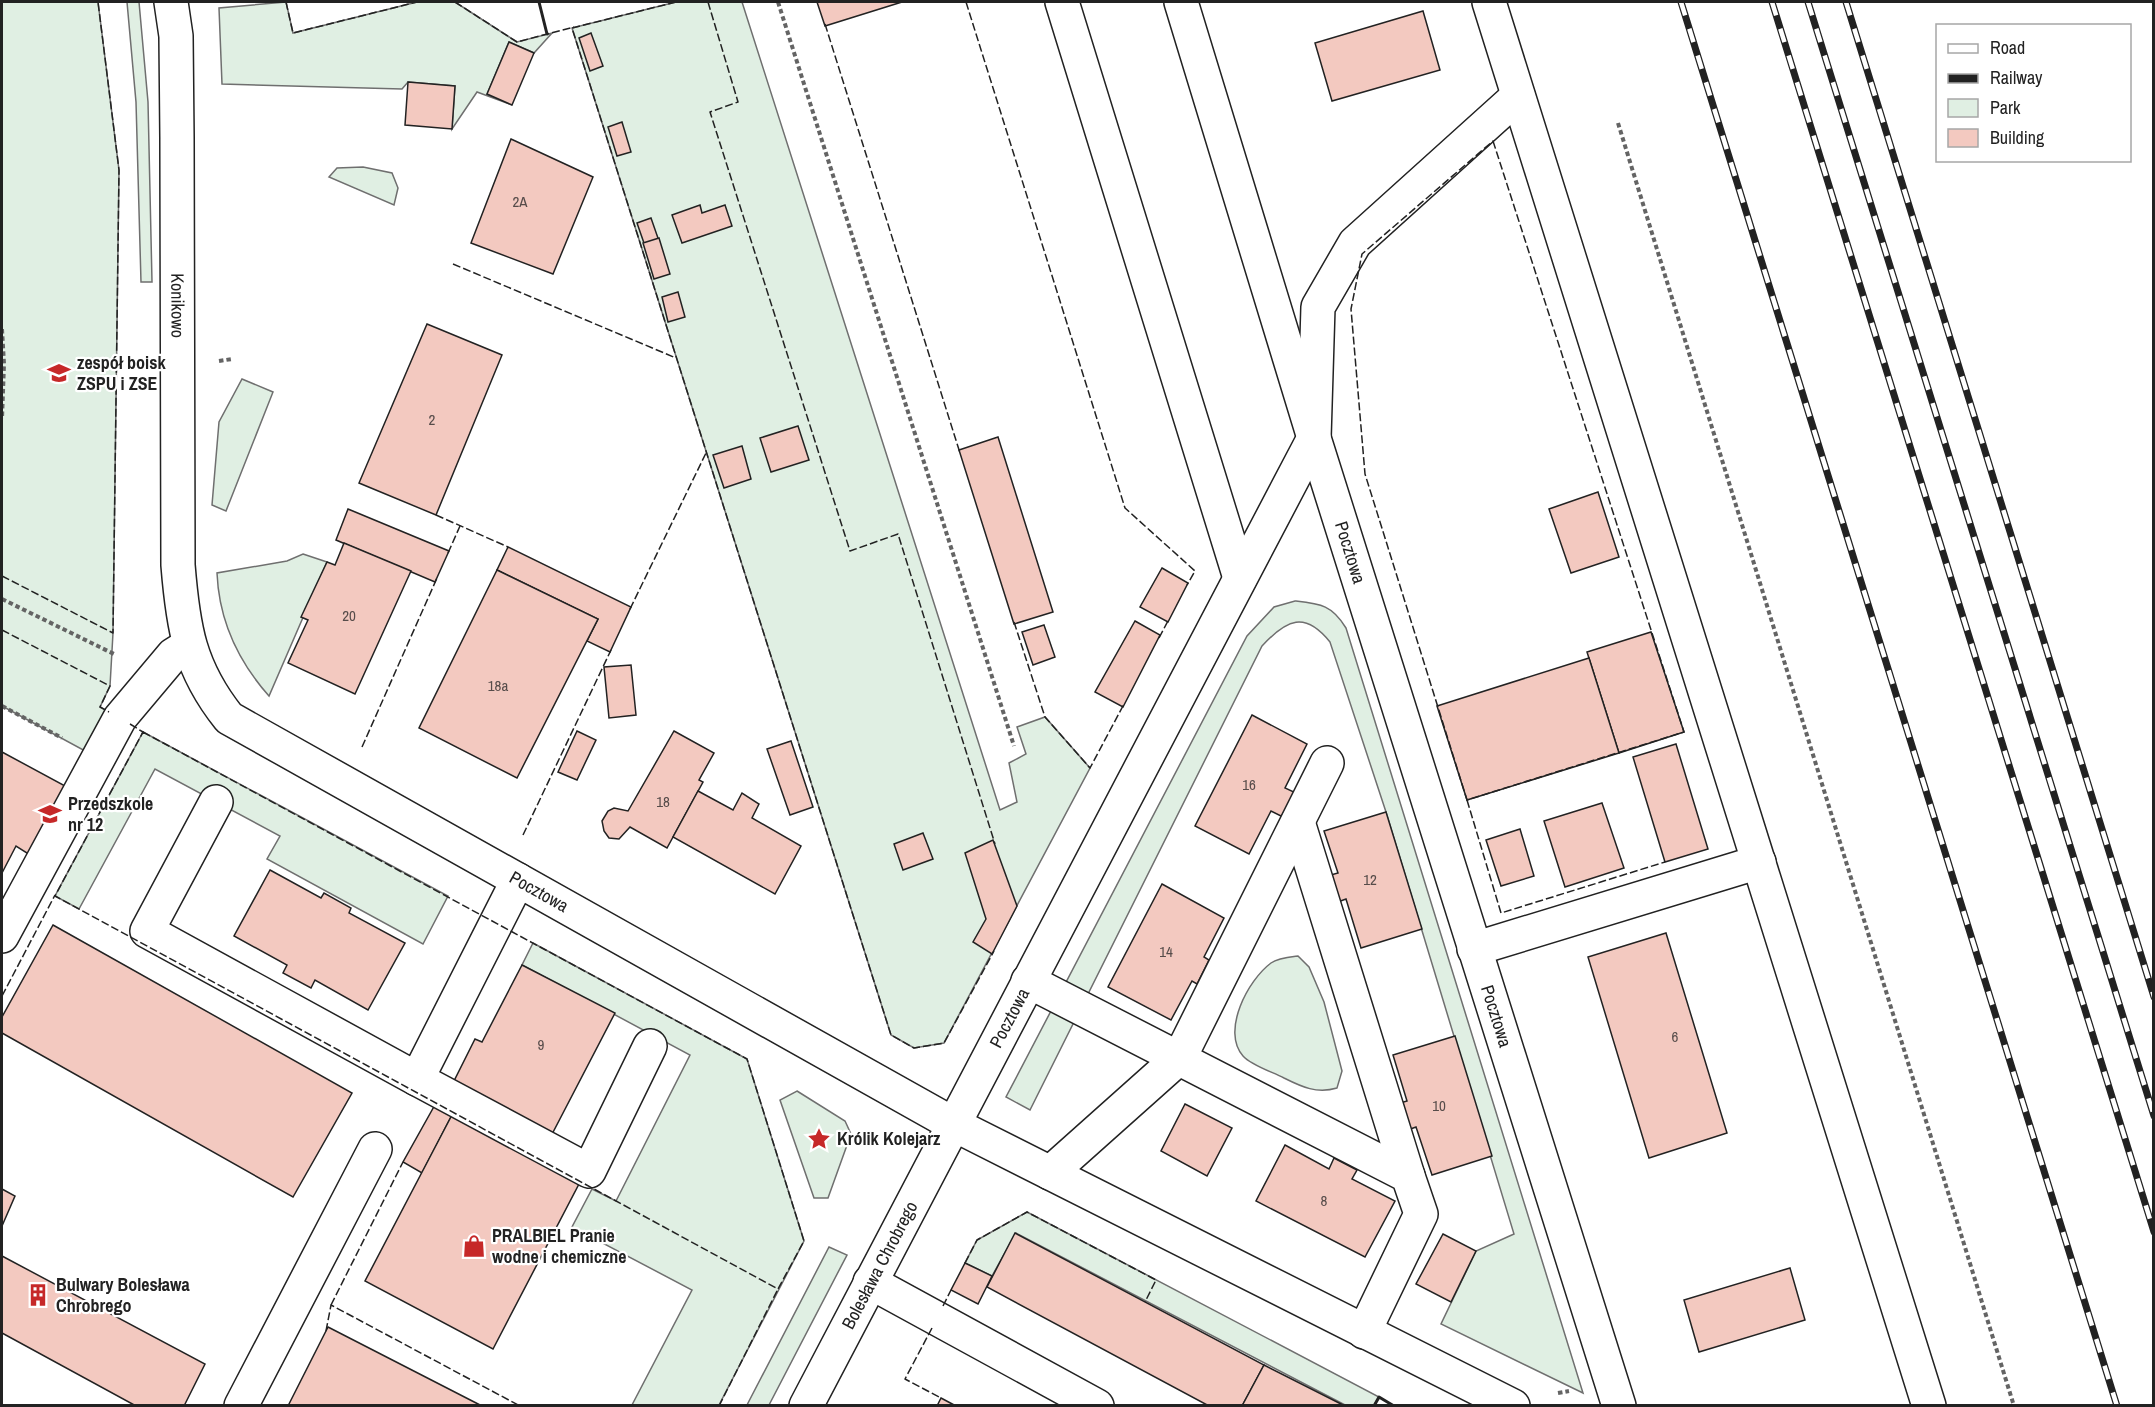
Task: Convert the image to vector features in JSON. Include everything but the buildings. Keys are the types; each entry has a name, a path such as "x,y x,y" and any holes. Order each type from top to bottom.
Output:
{"street":[{"name":"Konikowo","path":"171,2 176,36 177,116 178,565 181,610 189,645"},
{"path":"1062,2 1240,578"},
{"path":"1181,2 1314,438"},
{"path":"1489,2 1929,1406"},
{"path":"1314,438 1318,307 1355,243 1518,96"},
{"name":"Pocztowa","path":"953,1124 1314,438"},
{"name":"Pocztowa","path":"1314,438 1619,1406"},
{"path":"2,936 120,718 173,655 189,645"},
{"name":"Pocztowa","path":"189,645 208,691 229,718 953,1124 1513,1406"},
{"path":"1050,1173 1180,1057 1327,763"},
{"path":"216,802 147,931 589,1171 650,1046"},
{"path":"1298,822 1421,1214 1364,1332"},
{"path":"1474,948 1759,862"},
{"path":"417,1079 518,880"},
{"path":"1028,981 1408,1176"},
{"name":"Bolesława Chrobrego","path":"806,1406 953,1124"},
{"path":"241,1406 375,1149"},
{"path":"870,1282 1097,1406"}],"path":[{"path":"778,2 1014,746"},
{"path":"1618,123 2014,1406"},
{"path":"2,329 4,364 2,419"},
{"path":"2,599 122,658 158,672"},
{"path":"2,706 98,758"}],"green space":[{"name":"zespół boisk ZSPU i ZSE","path":"2,2 98,2 119,170 113,633 110,686 100,707 120,718 98,758 2,706"},
{"path":"127,2 139,2 148,102 152,282 141,282 136,102"},
{"path":"286,2 293,33 417,2 455,2 517,42 552,33 534,53 509,42 487,94 512,105 477,92 452,129 455,86 408,82 402,89 222,84 219,8"},
{"path":"676,2 742,2 1000,810 1017,802 1009,763 1026,754 1017,727 1045,717 1090,768 944,1043 914,1048 891,1035 572,28"},
{"path":"363,167 392,173 398,188 394,205 329,177 337,168"},
{"path":"242,379 273,392 226,511 212,505 219,422"},
{"path":"303,554 327,562 269,696 248,668 232,639 221,607 217,573 287,561"},
{"path":"1295,601 1312,603 1331,610 1346,628 1583,1393 1441,1324 1476,1251 1514,1234 1386,812 1330,642 1312,626 1296,622 1288,625 1262,646 1030,1110 1006,1097 1247,636 1274,607"},
{"path":"143,732 448,896 423,944 267,859 280,836 155,769 79,909 55,896"},
{"path":"533,943 747,1059 804,1241 719,1405 632,1405 692,1290 572,1227 592,1189 616,1201 690,1055 522,965"},
{"path":"1298,956 1309,967 1324,1002 1342,1071 1337,1088 1330,1090 1310,1089 1252,1063 1243,1056 1237,1046 1236,1020 1246,993 1254,981 1274,961"},
{"path":"797,1091 845,1121 851,1134 828,1198 814,1198 780,1100"},
{"path":"1027,1212 1379,1397 1374,1405 1345,1405 1016,1233 992,1276 965,1263 977,1240"},
{"path":"829,1247 847,1255 769,1405 747,1405"}],"railway":[{"path":"1681,2 2117,1406"},
{"path":"1772,2 2154,1232"},
{"path":"1808,2 2154,1116"},
{"path":"1846,2 2154,997"}],"fence":[{"path":"2,576 113,633 119,170 98,2"},
{"path":"286,2 293,33 417,2"},
{"path":"455,2 517,42 574,27"},
{"path":"676,2 572,28 891,1035 914,1048 944,1043 994,951"},
{"path":"708,2 738,102 710,112 850,551 898,534 995,844"},
{"path":"966,2 1125,508 1195,571 1187,585"},
{"path":"825,24 960,453"},
{"path":"1493,141 1684,732 1467,800 1365,474 1351,309 1362,254 1493,141"},
{"path":"453,264 676,358"},
{"path":"630,609 706,453"},
{"path":"436,515 508,547"},
{"path":"448,553 460,526"},
{"path":"362,747 437,578"},
{"path":"1159,638 1169,619"},
{"path":"1014,622 1045,717 1090,768 1124,704"},
{"path":"2,630 110,686 100,707 109,712"},
{"path":"523,835 611,650"},
{"path":"130,724 143,732 142,734"},
{"path":"143,732 747,1059 804,1241 778,1289 55,896 143,732"},
{"path":"1467,800 1501,913 1665,862"},
{"path":"2,996 55,895"},
{"path":"331,1305 403,1162"},
{"path":"965,1263 977,1240 1027,1212 1156,1280 1145,1302"},
{"path":"719,1406 778,1289"},
{"path":"943,1306 951,1290"},
{"path":"326,1331 331,1305 520,1406"},
{"path":"932,1328 905,1379 941,1398"}],"wall":[{"path":"539,2 547,34"},
{"path":"1374,1406 1379,1397 1394,1406"}],"place":[{"name":"zespół boisk ZSPU i ZSE","path":"59,373"},
{"name":"Przedszkole nr 12","path":"50,814"},
{"name":"Królik Kolejarz","path":"819,1139"},
{"name":"PRALBIEL Pranie wodne i chemiczne","path":"474,1246"},
{"name":"Bulwary Bolesława Chrobrego","path":"38,1295"}]}
